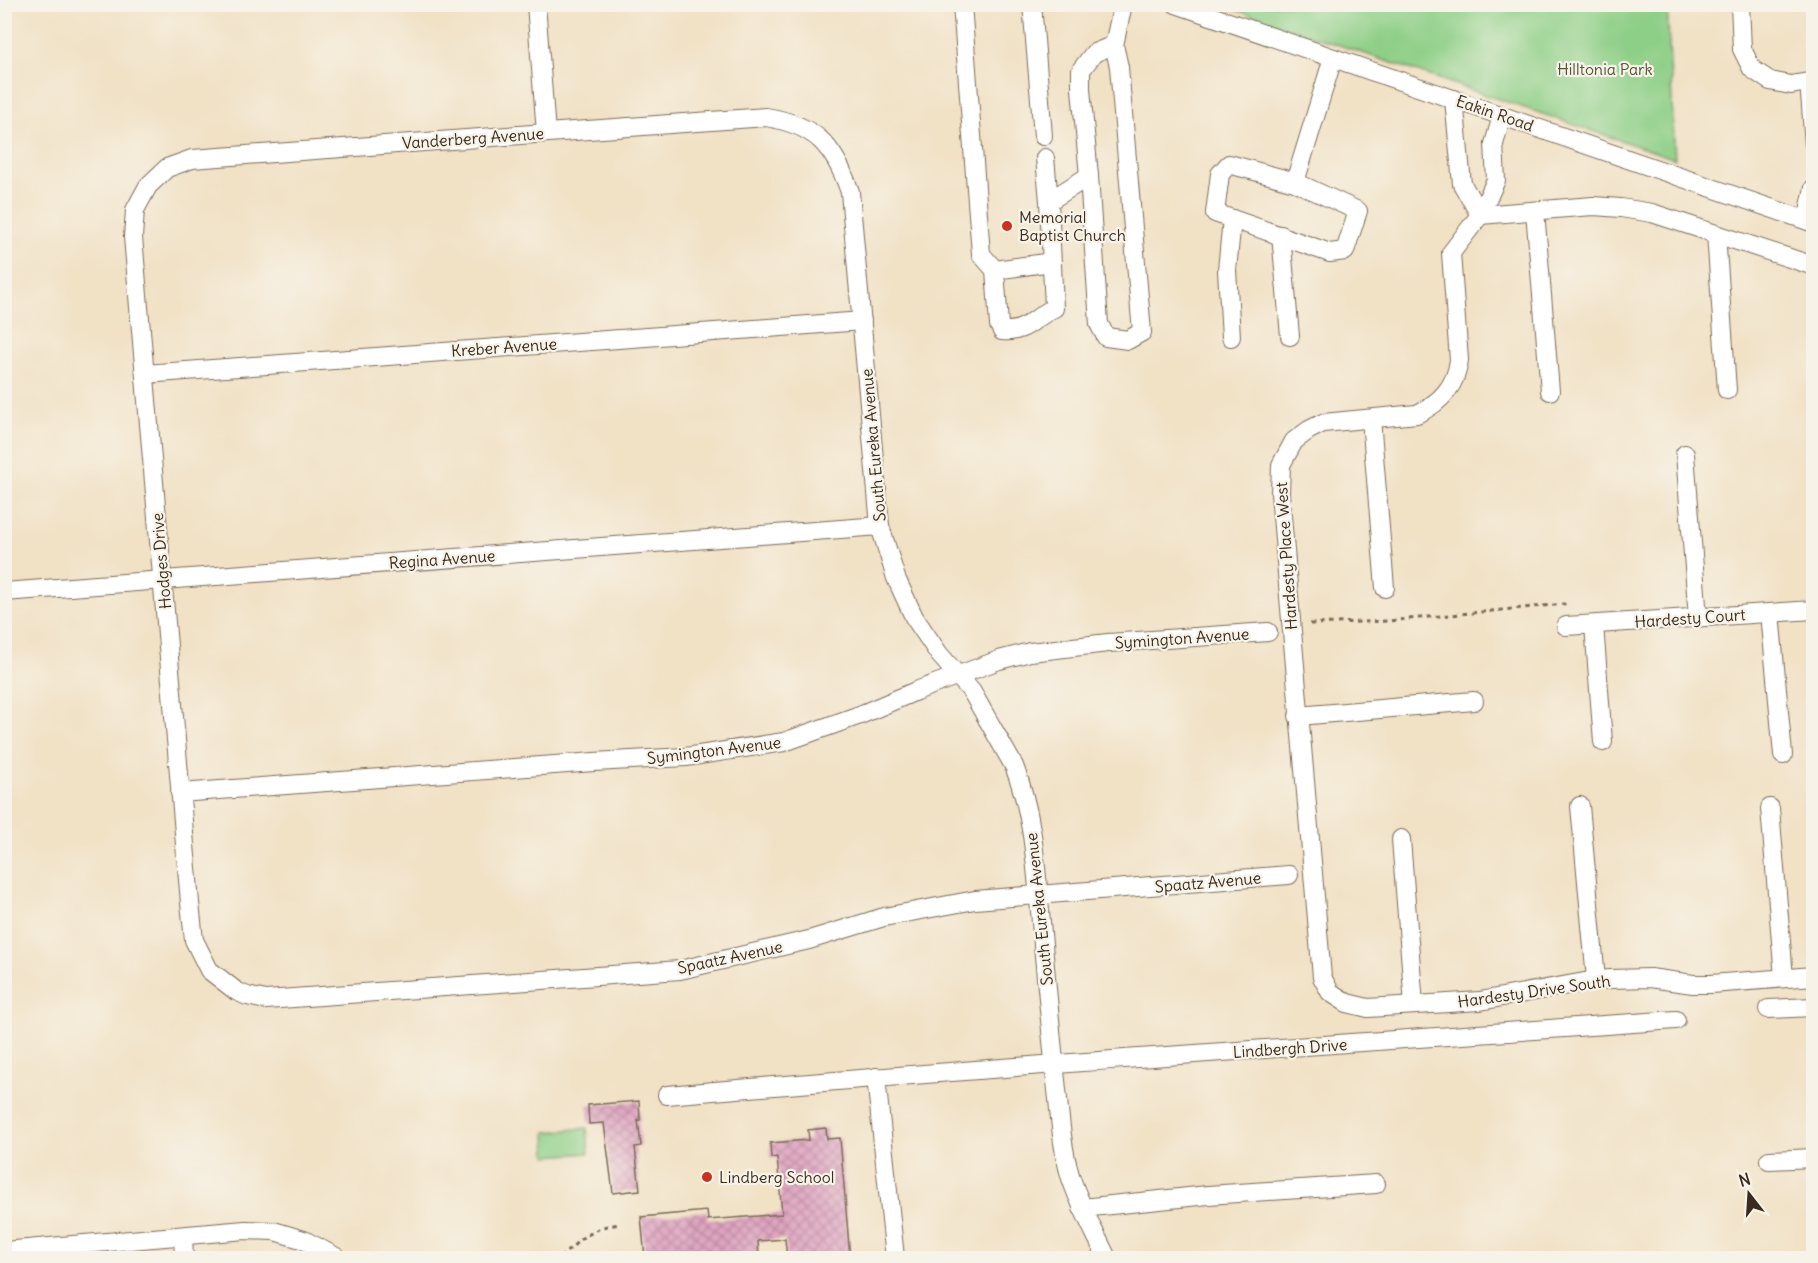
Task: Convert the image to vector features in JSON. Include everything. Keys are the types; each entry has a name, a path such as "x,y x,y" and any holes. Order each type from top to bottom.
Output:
{"street":[{"path":"536,4 546,133"},
{"path":"962,4 981,254 995,270 999,325 1002,331 1013,332 1025,329 1031,322 1054,308 1045,158"},
{"path":"1032,4 1043,136"},
{"path":"1114,45 1094,53 1081,70 1081,89 1099,324 1106,337 1128,340 1142,332 1119,67 1114,45 1124,4"},
{"name":"Eakin Road","path":"1176,4 1810,222"},
{"path":"1740,4 1742,49 1752,69 1770,81 1791,85 1811,81 1814,144"},
{"path":"1295,182 1333,58"},
{"path":"1454,99 1462,184 1480,215 1593,206 1621,208 1652,213 1814,266"},
{"name":"Hardesty Place West","path":"1330,992 1322,977 1319,961 1280,493 1281,465 1294,441 1323,423 1416,414 1430,408 1450,387 1458,371 1459,360 1451,253 1480,215 1496,180 1494,144 1502,116"},
{"name":"Vanderberg Avenue","path":"148,186 167,168 192,159 766,117 786,120 805,128"},
{"name":"South Eureka Avenue","path":"805,128 820,139 835,155 844,172 850,192 880,526 896,578 914,617 939,654 972,692 1014,766 1029,811 1063,1140 1070,1174 1082,1208 1107,1258"},
{"path":"1228,164 1295,182 1358,211 1346,251 1330,253 1215,213 1220,174 1228,164"},
{"path":"1049,201 1089,176"},
{"name":"Hodges Drive","path":"148,186 135,210 133,237 194,940"},
{"path":"1810,222 1814,188"},
{"path":"1535,211 1550,391"},
{"path":"1231,337 1227,270 1232,219"},
{"path":"1716,234 1727,390"},
{"path":"1281,235 1290,336"},
{"path":"995,270 1052,262"},
{"name":"Kreber Avenue","path":"145,374 862,321"},
{"path":"1371,419 1385,588"},
{"path":"1685,454 1698,618"},
{"name":"Regina Avenue","path":"4,592 880,526"},
{"name":"Hardesty Court","path":"1566,626 1814,610"},
{"path":"1770,613 1783,755"},
{"path":"1594,625 1604,742"},
{"name":"Symington Avenue","path":"180,793 697,755 784,742 860,715 957,675 1030,652 1063,647 1268,632"},
{"path":"1298,716 1474,701"},
{"path":"1580,806 1596,980"},
{"path":"1770,808 1784,978"},
{"path":"1401,839 1414,1005"},
{"name":"Spaatz Avenue","path":"194,940 209,970 236,991 266,1000 680,970 809,940 884,917 975,900 1289,875"},
{"name":"Hardesty Drive South","path":"1330,992 1347,1003 1368,1008 1480,1000 1596,980 1650,978 1693,984 1712,984 1814,976"},
{"path":"1768,1009 1814,1007"},
{"name":"Lindbergh Drive","path":"667,1095 905,1074 1676,1020"},
{"path":"876,1077 895,1258"},
{"path":"1769,1161 1814,1158"},
{"path":"1082,1208 1208,1195 1376,1184"},
{"path":"4,1251 245,1230 274,1231 304,1240 338,1258"},
{"path":"183,1236 184,1258"}],"path":[{"path":"1291,624 1388,621 1564,604 1566,626"},
{"path":"560,1258 582,1238 602,1227 620,1224"}],"green space":[{"name":"Hilltonia Park","path":"1221,5 1667,5 1675,159"},
{"path":"587,1128 589,1153 547,1156 546,1132"}],"building":[{"path":"639,1101 640,1120 638,1120 641,1146 635,1147 640,1190 613,1193 604,1123 589,1124 588,1105"},
{"path":"826,1128 827,1139 840,1138 850,1258 787,1258 785,1239 758,1241 759,1258 645,1258 641,1217 707,1211 708,1220 782,1214 777,1157 771,1158 770,1143 809,1140 808,1130"}],"place":[{"name":"Memorial Baptist Church","path":"1007,226"},
{"name":"Lindberg School","path":"707,1177"}]}
